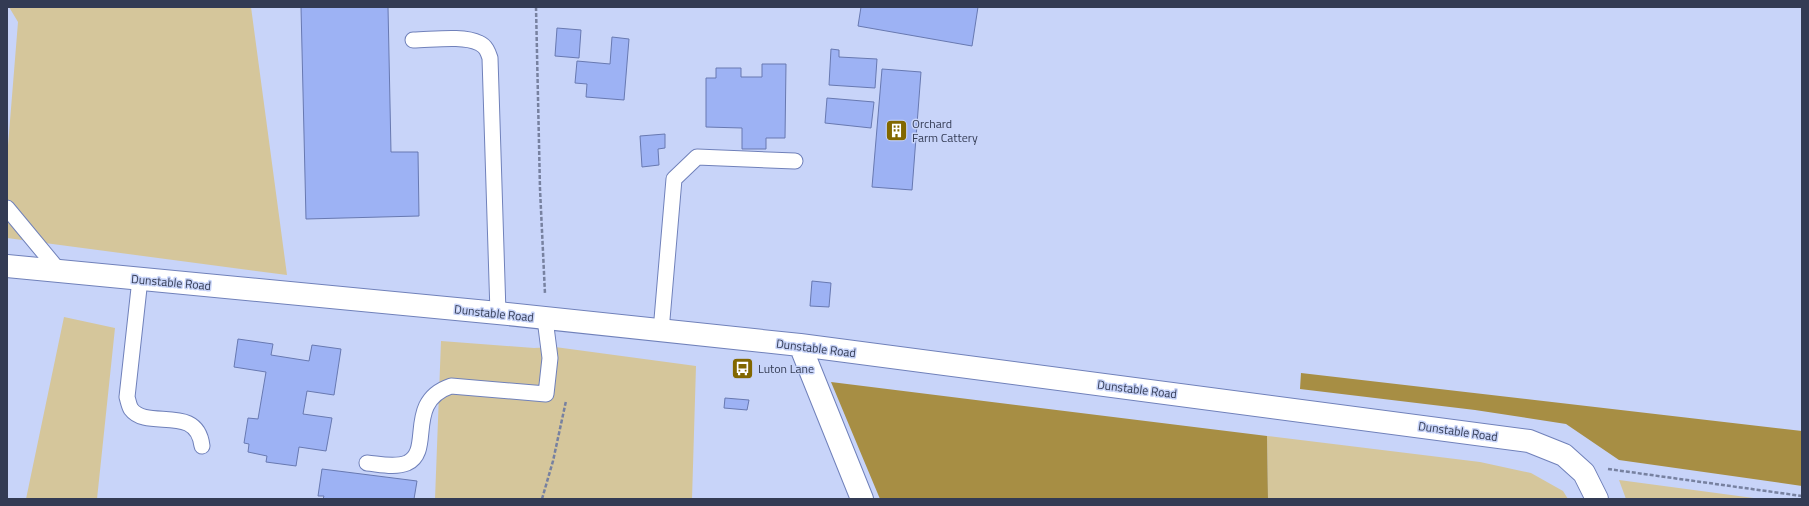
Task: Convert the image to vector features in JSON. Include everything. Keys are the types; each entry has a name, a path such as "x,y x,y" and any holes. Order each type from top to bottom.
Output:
{"street":[{"name":"Dunstable Road","path":"7,266 498,313 800,345 1529,441 1564,455 1584,473 1597,499"},
{"path":"800,345 862,499"}],"lane":[{"path":"413,40 469,40 480,44 487,50 490,58 498,313"},
{"path":"661,331 674,179 697,157 795,161"},
{"path":"7,208 60,272"},
{"path":"140,279 127,397 131,409 140,416 181,421 191,426 200,435 202,446"},
{"path":"367,463 398,465 408,463 415,457 420,448 422,417 430,398 442,389 450,386 546,394 550,358 545,319"}],"path":[{"path":"536,7 540,189 545,319"},
{"path":"542,499 553,461 567,397"},
{"path":"1584,473 1606,469 1802,496"}],"shaded area":[{"path":"9,7 251,7 287,275 7,238 7,158 18,22"},
{"path":"64,317 115,328 97,499 26,499"},
{"path":"441,341 534,348 555,347 696,366 692,499 435,499"},
{"path":"1301,373 1802,431 1802,486 1619,460 1566,424 1475,410 1300,389"},
{"path":"831,382 1267,436 1268,499 880,499"},
{"path":"1267,436 1480,462 1531,473 1563,491 1568,499 1268,499"},
{"path":"1619,480 1761,499 1626,499"}],"building":[{"path":"301,7 388,7 391,152 418,152 419,216 306,219"},
{"path":"861,7 978,7 972,46 858,26"},
{"path":"557,28 581,30 579,58 555,56"},
{"path":"612,37 629,39 624,100 586,97 587,84 575,83 577,61 610,64"},
{"path":"831,49 839,50 839,57 877,59 875,88 829,85"},
{"path":"762,64 786,64 785,138 766,138 766,149 742,149 742,128 706,127 706,78 716,78 716,68 741,68 741,77 762,77"},
{"name":"Orchard Farm Cattery","path":"882,69 921,72 912,190 872,187"},
{"path":"827,98 874,102 871,128 825,123"},
{"path":"665,134 665,148 658,149 659,165 642,167 640,136"},
{"path":"812,281 831,283 829,307 810,306"},
{"path":"238,339 273,344 271,355 309,361 312,345 341,349 334,395 307,391 303,414 332,418 326,451 299,447 296,466 266,462 267,456 248,452 249,444 244,443 248,418 258,419 266,372 234,367"},
{"path":"725,398 749,400 747,410 724,408"},
{"path":"322,469 417,481 414,499 323,499 324,496 318,496"}],"place":[{"name":"Orchard Farm Cattery","path":"897,130"},
{"name":"Luton Lane","path":"743,368"}]}
